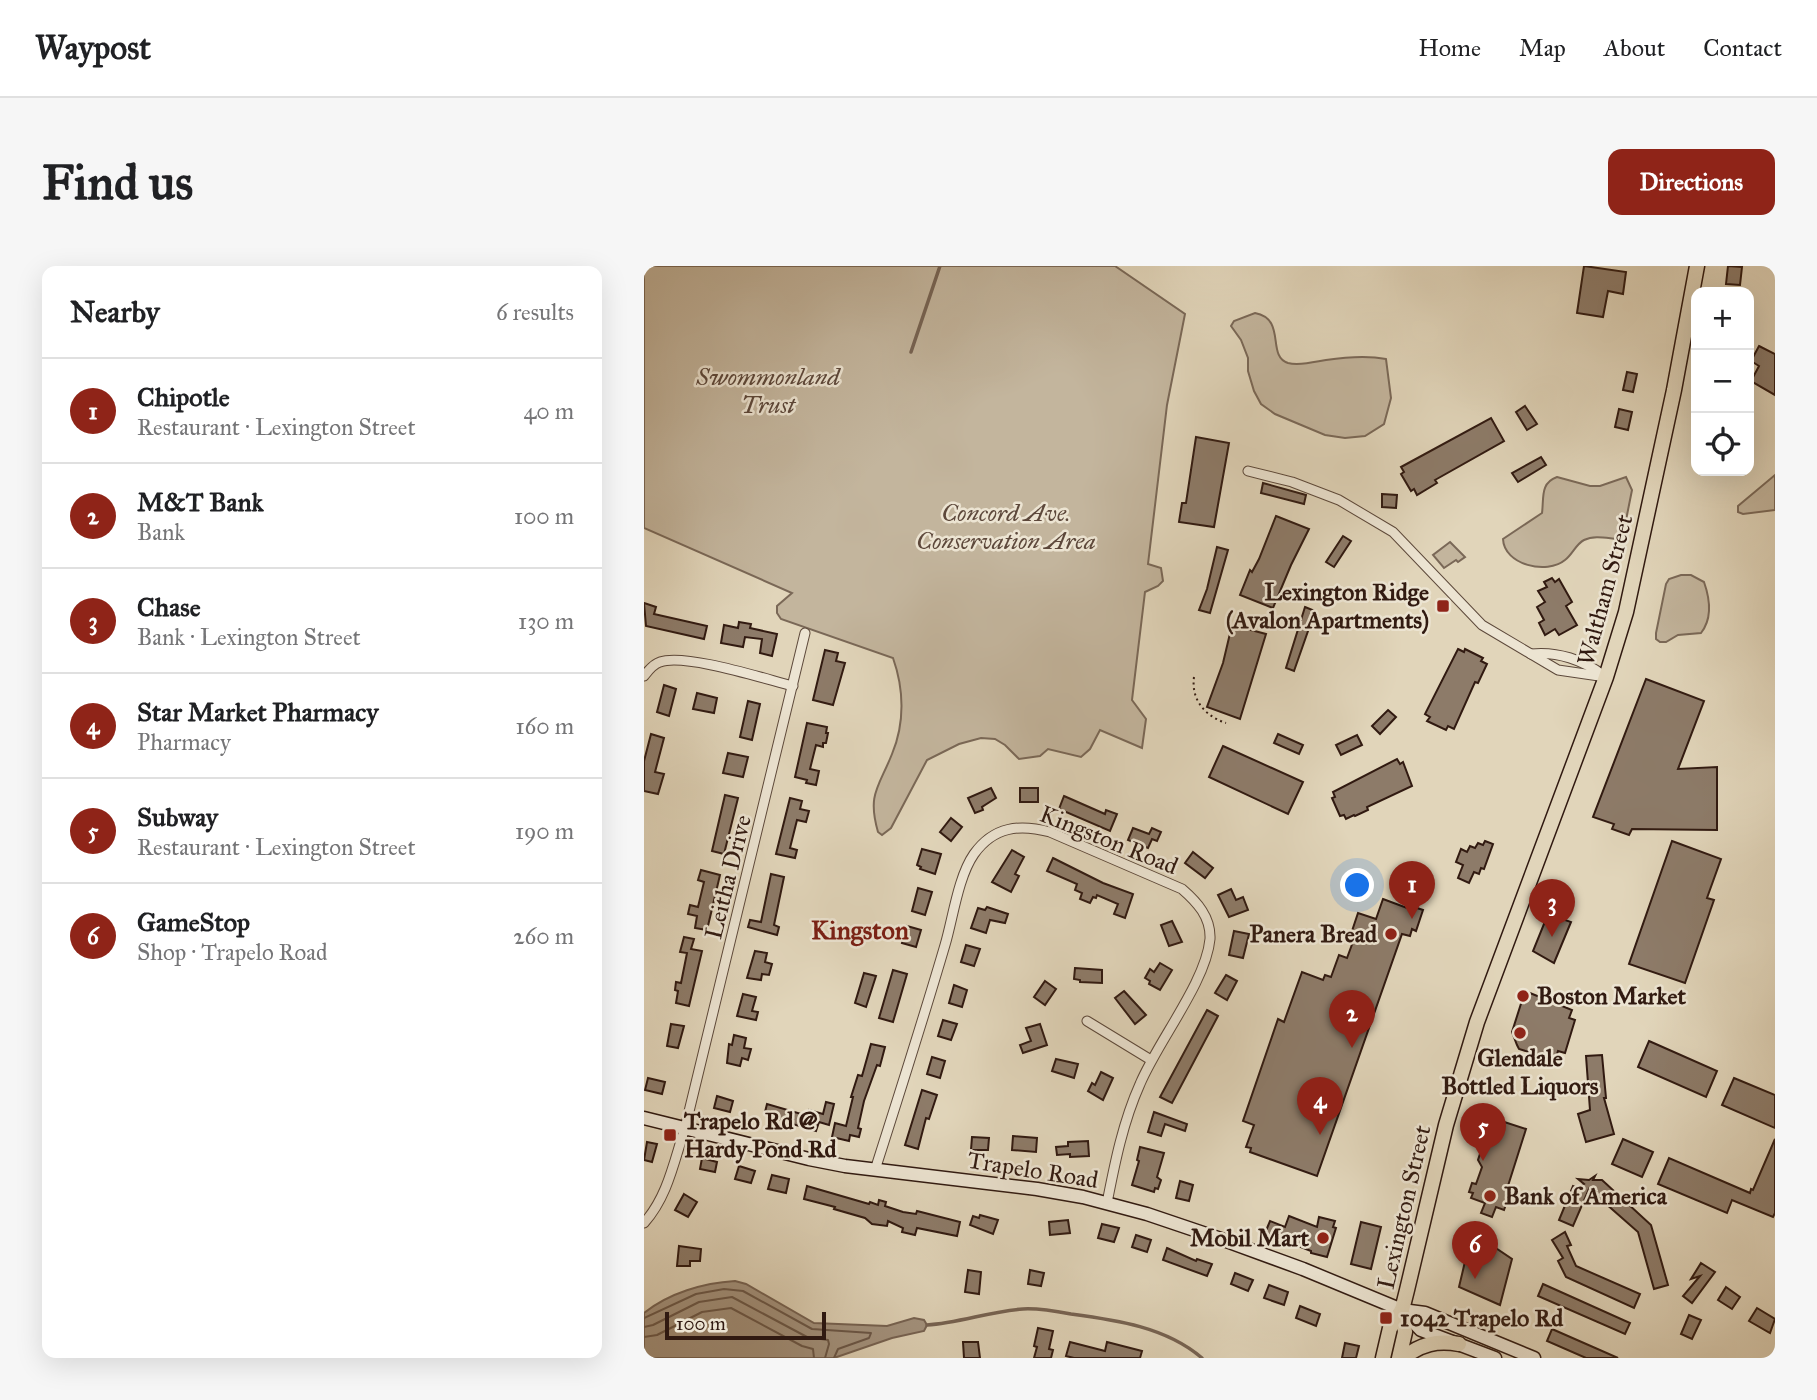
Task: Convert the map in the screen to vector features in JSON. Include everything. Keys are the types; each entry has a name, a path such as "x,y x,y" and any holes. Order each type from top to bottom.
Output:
{"main road":[{"name":"Waltham Street","path":"1516,914 1606,677 1626,612 1645,531 1697,266"},
{"name":"Lexington Street","path":"1383,1358 1390,1328 1402,1310 1448,1118 1477,1022 1516,914"},
{"name":"Trapelo Road","path":"644,1118 809,1159 876,1170 1037,1189 1107,1203 1257,1252 1402,1310 1425,1313 1534,1358"},
{"name":"Lexington Street","path":"1401,1358 1405,1332 1402,1310"},
{"name":"Trapelo Road","path":"1402,1310 1421,1330 1495,1358"},
{"path":"1401,1358 1427,1344 1459,1344"}],"street":[{"path":"1248,471 1292,482 1339,500 1393,532 1482,625 1558,670 1606,677"},
{"name":"Leitha Drive","path":"644,1223 663,1194 685,1128 805,634"},
{"path":"1531,654 1548,652 1591,666 1606,677"},
{"path":"644,676 659,662 675,660 793,685"},
{"name":"Kingston Road","path":"876,1170 965,872 974,854 985,842 1012,828 1027,826 1050,832 1182,889 1197,902 1210,925 1206,960 1195,985 1151,1060 1128,1112 1107,1203"},
{"path":"1087,1021 1151,1060"}],"path":[{"path":"1194,677 1194,692 1205,712 1226,723"}],"green space":[{"path":"644,266 1115,266 1185,314 1167,405 1148,564 1161,568 1163,581 1145,592 1132,700 1146,719 1142,748 1100,730 1090,749 1081,757 1048,749 1040,756 1019,759 995,739 981,738 959,744 927,760 891,828 882,835 878,832 874,799 896,742 901,718 901,694 893,658 781,619 777,606 792,593 644,528"},
{"path":"1255,313 1271,322 1278,353 1288,363 1302,364 1356,357 1386,359 1391,398 1384,424 1365,436 1345,438 1325,435 1275,414 1261,404 1248,371 1248,358 1241,340 1231,326 1234,321"},
{"path":"1775,475 1775,510 1743,514 1738,512 1738,506"},
{"path":"1557,477 1600,486 1626,477 1632,490 1623,535 1617,539 1588,538 1567,558 1548,567 1528,565 1511,555 1505,548 1503,539 1542,513 1545,487"},
{"path":"1450,542 1465,557 1444,568 1433,555"},
{"path":"1691,575 1704,582 1709,602 1707,622 1701,633 1678,635 1666,642 1660,642 1656,639 1656,633 1666,584 1669,579"}],"water":[{"path":"735,1281 746,1284 814,1323 887,1326 914,1318 924,1320 927,1325 924,1331 892,1338 834,1358 644,1358 644,1313 687,1290"}],"building":[{"path":"1584,266 1626,272 1623,294 1608,291 1603,317 1577,313"},
{"path":"1728,266 1742,267 1740,285 1726,284"},
{"path":"1759,346 1775,354 1775,395 1754,383 1754,375 1759,366 1754,363 1754,355"},
{"path":"1627,372 1637,374 1633,392 1623,390"},
{"path":"1525,406 1537,424 1527,430 1516,412"},
{"path":"1619,409 1632,412 1628,430 1615,427"},
{"path":"1491,418 1504,441 1435,480 1437,483 1417,495 1414,489 1411,491 1401,474 1404,472 1401,467"},
{"path":"1196,437 1229,443 1214,527 1179,522 1182,503 1186,503"},
{"path":"1541,457 1546,465 1518,482 1512,473"},
{"path":"1263,483 1306,495 1304,504 1261,493"},
{"path":"1382,494 1397,495 1396,508 1382,507"},
{"path":"1276,516 1309,529 1273,608 1240,595 1250,570 1252,572 1259,559"},
{"path":"1343,536 1351,541 1334,567 1326,562"},
{"path":"1217,547 1228,550 1210,613 1199,610"},
{"path":"1552,578 1555,582 1559,579 1572,602 1566,606 1577,625 1559,635 1555,629 1545,635 1539,623 1544,620 1537,607 1545,602 1538,591 1547,587 1544,582"},
{"path":"644,603 656,607 654,614 707,626 704,639 646,626"},
{"path":"1305,607 1315,611 1294,671 1286,668"},
{"path":"739,622 751,624 750,628 777,634 772,656 760,653 762,639 745,637 743,647 721,643 724,625 738,628"},
{"path":"1232,625 1266,634 1240,719 1207,707 1223,663"},
{"path":"1458,649 1464,652 1465,649 1483,658 1481,661 1487,664 1478,683 1475,682 1454,729 1448,726 1446,730 1427,721 1430,717 1425,714"},
{"path":"825,650 838,653 836,661 845,663 833,705 813,700"},
{"path":"1646,679 1704,701 1678,769 1717,767 1717,830 1632,829 1629,835 1612,829 1614,824 1593,817"},
{"path":"664,685 676,689 669,716 657,712"},
{"path":"697,693 717,698 714,713 693,709"},
{"path":"748,701 760,704 752,740 740,737"},
{"path":"1388,710 1396,717 1380,734 1372,726"},
{"path":"807,723 827,727 828,733 823,747 816,745 810,769 819,771 816,785 795,777"},
{"path":"651,734 664,738 655,772 664,774 658,794 644,791 644,761"},
{"path":"1278,734 1303,745 1299,754 1274,743"},
{"path":"1357,735 1362,745 1341,755 1336,745"},
{"path":"1223,746 1303,782 1288,814 1209,777"},
{"path":"728,753 748,757 743,777 723,773"},
{"path":"1397,759 1400,764 1403,762 1412,786 1367,807 1368,810 1355,816 1346,819 1344,815 1340,816 1332,798 1335,797 1333,792"},
{"path":"991,788 996,798 982,807 983,810 975,813 968,798"},
{"path":"1020,788 1038,788 1038,802 1020,802"},
{"path":"725,795 738,798 724,854 712,851"},
{"path":"1064,796 1105,814 1106,810 1117,814 1110,831 1059,809"},
{"path":"790,798 802,801 800,809 809,811 806,822 797,820 790,848 797,850 795,858 776,854"},
{"path":"951,818 962,827 951,841 940,832"},
{"path":"1133,828 1149,834 1152,828 1161,832 1157,841 1152,839 1148,848 1128,840"},
{"path":"1485,841 1493,844 1484,869 1481,868 1479,874 1474,872 1469,883 1458,878 1463,865 1456,862 1461,849 1467,852 1470,846 1475,848 1478,843 1483,845"},
{"path":"1672,841 1721,859 1707,898 1714,900 1685,983 1629,964"},
{"path":"922,849 941,854 935,874 920,869 917,865"},
{"path":"1012,850 1024,857 1015,874 1019,876 1011,892 992,882"},
{"path":"1193,852 1213,868 1205,878 1185,863"},
{"path":"1053,858 1103,883 1133,894 1125,918 1114,914 1118,904 1097,895 1090,903 1080,899 1082,893 1075,890 1077,884 1047,871"},
{"path":"701,870 720,875 707,930 695,928 697,916 688,914 690,905 698,907 704,882 698,880"},
{"path":"771,874 784,877 774,925 779,927 777,935 748,927 750,920 761,922"},
{"path":"918,888 932,892 925,915 912,911"},
{"path":"1231,889 1236,900 1243,897 1248,910 1229,917 1218,895"},
{"path":"1383,899 1407,908 1408,905 1423,910 1416,931 1412,929 1410,936 1402,934 1317,1176 1250,1152 1251,1148 1246,1147 1254,1125 1243,1121 1278,1019 1284,1022 1302,972 1323,980 1325,975 1331,977 1339,955 1347,958 1354,939 1350,937 1358,913 1376,919"},
{"path":"987,907 1008,914 1005,923 990,920 986,933 971,928 978,908 985,910"},
{"path":"1548,914 1571,922 1554,963 1533,951"},
{"path":"1172,921 1182,942 1169,946 1161,925"},
{"path":"907,926 921,930 916,947 902,943"},
{"path":"1234,931 1249,934 1243,958 1229,955"},
{"path":"684,937 694,939 691,949 702,951 689,1006 676,1003 678,991 675,990 676,982 681,983 687,953 680,952"},
{"path":"966,945 980,949 974,966 961,962"},
{"path":"755,951 767,953 765,962 772,964 769,975 762,974 761,980 747,978"},
{"path":"1160,963 1172,970 1160,990 1149,984 1150,981 1145,978 1150,969 1154,972"},
{"path":"1075,968 1102,970 1102,983 1080,982 1074,979"},
{"path":"893,970 907,974 893,1022 879,1018"},
{"path":"864,973 876,976 866,1007 855,1003"},
{"path":"1226,975 1237,981 1227,1000 1215,993"},
{"path":"1045,981 1056,989 1045,1005 1034,997"},
{"path":"954,985 967,990 962,1007 949,1003"},
{"path":"1124,991 1146,1015 1135,1024 1115,998"},
{"path":"1525,991 1572,1010 1569,1018 1575,1020 1565,1053 1558,1051 1555,1060 1519,1049 1517,1045 1512,1032"},
{"path":"743,994 756,997 752,1011 758,1012 756,1020 737,1016"},
{"path":"1207,1010 1218,1016 1172,1103 1160,1097"},
{"path":"943,1020 957,1024 951,1040 938,1036"},
{"path":"671,1024 684,1026 678,1048 667,1046"},
{"path":"1040,1024 1047,1045 1023,1053 1020,1045 1031,1041 1026,1028"},
{"path":"734,1035 746,1038 744,1048 751,1049 748,1060 742,1058 740,1066 727,1063 729,1044 732,1045"},
{"path":"1649,1041 1717,1071 1706,1097 1638,1067"},
{"path":"871,1044 885,1047 880,1066 877,1065 864,1101 858,1128 861,1129 859,1137 850,1135 849,1141 832,1137 835,1123 846,1126 851,1097 858,1075 862,1076"},
{"path":"1602,1055 1604,1098 1614,1134 1586,1142 1578,1114 1590,1110 1586,1056"},
{"path":"932,1057 945,1061 940,1078 927,1074"},
{"path":"1056,1059 1078,1064 1074,1078 1052,1071"},
{"path":"1101,1072 1113,1078 1103,1100 1088,1091 1092,1083 1095,1085"},
{"path":"648,1078 665,1082 662,1094 645,1090"},
{"path":"1734,1078 1775,1095 1775,1128 1722,1105"},
{"path":"922,1090 937,1095 929,1119 926,1118 918,1149 905,1145"},
{"path":"717,1096 733,1101 730,1112 714,1108"},
{"path":"826,1102 834,1104 829,1125 819,1122 816,1131 769,1117 771,1113 765,1112 767,1104 808,1116 809,1110 823,1114"},
{"path":"1154,1112 1187,1124 1185,1131 1165,1124 1161,1136 1148,1132"},
{"path":"1495,1119 1526,1129 1507,1189 1511,1190 1504,1210 1496,1207 1492,1217 1481,1213 1485,1203 1471,1198 1473,1193 1469,1192 1472,1183 1476,1184 1482,1167 1478,1160 1491,1121"},
{"path":"1013,1136 1037,1138 1036,1152 1012,1150"},
{"path":"972,1137 989,1138 988,1150 971,1150"},
{"path":"1623,1139 1653,1152 1642,1177 1612,1164"},
{"path":"1775,1139 1773,1217 1732,1200 1727,1213 1658,1184 1669,1158 1750,1193"},
{"path":"1088,1141 1089,1156 1057,1155 1056,1147 1068,1146 1068,1142"},
{"path":"647,1142 657,1144 652,1162 644,1160"},
{"path":"1140,1147 1164,1153 1157,1177 1161,1180 1154,1192 1132,1185"},
{"path":"702,1158 717,1162 715,1172 700,1169"},
{"path":"739,1166 755,1171 751,1183 735,1179"},
{"path":"772,1175 789,1179 786,1193 768,1189"},
{"path":"1595,1176 1593,1180 1602,1180 1651,1225 1668,1285 1654,1289 1638,1232 1589,1189 1573,1226 1559,1220 1573,1186 1578,1188 1584,1184 1578,1179 1589,1180"},
{"path":"1180,1181 1193,1185 1189,1201 1176,1198"},
{"path":"807,1186 869,1204 878,1205 879,1200 886,1202 885,1206 903,1212 916,1214 917,1211 960,1222 957,1236 917,1228 915,1235 902,1232 903,1228 888,1221 887,1226 872,1224 865,1218 804,1199"},
{"path":"684,1194 697,1202 688,1217 675,1210"},
{"path":"980,1215 998,1220 993,1234 970,1225 973,1216 979,1218"},
{"path":"1289,1216 1317,1227 1319,1217 1335,1221 1333,1227 1336,1228 1327,1257 1265,1233 1270,1221 1285,1227"},
{"path":"1068,1220 1070,1233 1050,1235 1049,1222"},
{"path":"1361,1222 1381,1227 1371,1269 1351,1264"},
{"path":"1102,1224 1119,1228 1114,1242 1098,1238"},
{"path":"1472,1232 1512,1259 1500,1305 1459,1287"},
{"path":"1565,1232 1571,1245 1567,1246 1576,1266 1640,1294 1634,1308 1566,1277 1558,1261 1563,1258 1552,1240"},
{"path":"1136,1235 1151,1240 1147,1252 1132,1247"},
{"path":"679,1246 701,1249 700,1261 690,1261 690,1266 677,1266"},
{"path":"1167,1248 1196,1261 1197,1259 1212,1264 1207,1276 1163,1260"},
{"path":"1701,1263 1715,1272 1692,1303 1683,1296 1700,1276 1691,1279"},
{"path":"968,1270 981,1272 979,1294 965,1292"},
{"path":"1030,1270 1044,1273 1041,1286 1028,1284"},
{"path":"1235,1273 1253,1280 1248,1291 1231,1284"},
{"path":"1543,1284 1630,1323 1625,1334 1538,1296"},
{"path":"1269,1285 1288,1292 1284,1305 1264,1298"},
{"path":"1726,1287 1740,1297 1732,1309 1718,1300"},
{"path":"1300,1306 1320,1314 1316,1326 1296,1318"},
{"path":"1757,1308 1775,1319 1770,1333 1749,1321"},
{"path":"1689,1315 1701,1320 1692,1339 1681,1334"},
{"path":"1038,1328 1053,1331 1049,1349 1053,1350 1051,1358 1034,1358"},
{"path":"1552,1329 1618,1358 1586,1358 1547,1341"},
{"path":"963,1342 978,1342 980,1358 964,1358"},
{"path":"1070,1342 1105,1351 1107,1342 1142,1351 1140,1358 1074,1358 1066,1356"},
{"path":"1345,1343 1359,1346 1356,1358 1342,1358"}],"waterway":[{"path":"911,352 940,266"},
{"path":"927,1325 1011,1310 1047,1310 1105,1319 1157,1332 1188,1347 1202,1358"}],"place":[{"name":"Lexington Ridge (Avalon Apartments)","path":"1443,606"},
{"name":"Chipotle","path":"1412,919"},
{"name":"Panera Bread","path":"1391,934"},
{"name":"Chase","path":"1552,937"},
{"name":"Boston Market","path":"1523,996"},
{"name":"Glendale Bottled Liquors","path":"1520,1033"},
{"name":"M&T Bank","path":"1352,1048"},
{"name":"Trapelo Rd @ Hardy Pond Rd","path":"670,1135"},
{"name":"Star Market Pharmacy","path":"1320,1135"},
{"name":"Subway","path":"1483,1161"},
{"name":"Bank of America","path":"1490,1196"},
{"name":"Mobil Mart","path":"1323,1238"},
{"name":"GameStop","path":"1475,1279"},
{"name":"1042 Trapelo Rd","path":"1386,1318"}],"district":[{"name":"Kingston","path":"860,930"}],"park label":[{"name":"Swommonland Trust","path":"768,391"},
{"name":"Concord Ave. Conservation Area","path":"1006,527"}]}
